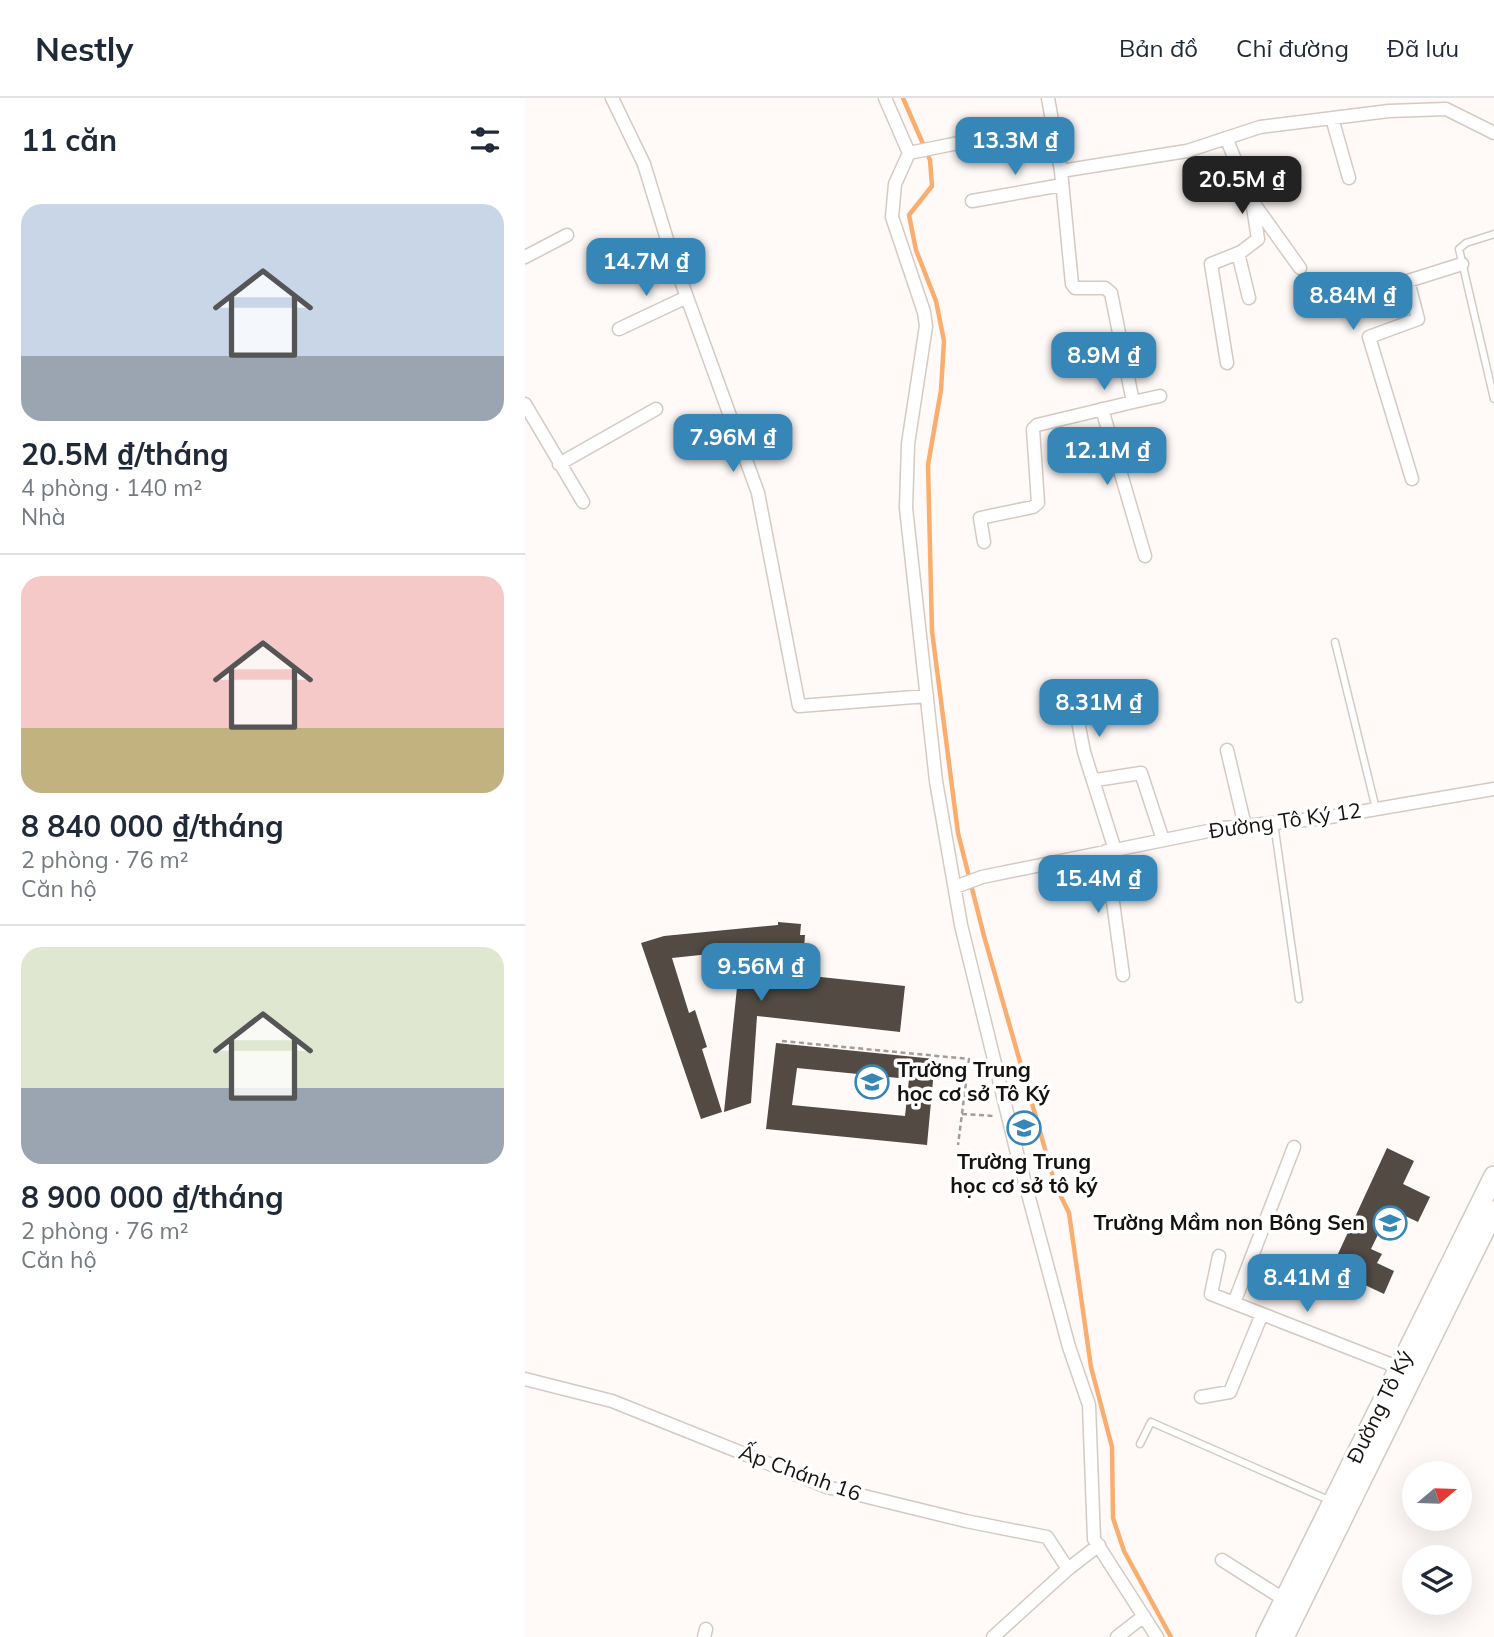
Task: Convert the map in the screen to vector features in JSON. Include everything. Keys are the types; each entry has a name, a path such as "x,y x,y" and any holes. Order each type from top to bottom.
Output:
{"main road":[{"name":"Đường Tô Ký","path":"1266,1637 1494,1176"},
{"name":"Đường Tô Ký","path":"1284,1637 1494,1211"}],"street":[{"path":"612,98 644,164 687,298 758,493 799,706 927,696"},
{"path":"885,98 913,152"},
{"path":"1048,98 1061,171 1072,284 1075,288 1105,288 1111,293 1133,402"},
{"path":"1061,171 1187,151 1260,127 1332,118 1388,104 1446,109 1494,133"},
{"path":"1332,118 1349,178"},
{"path":"913,152 1052,124"},
{"path":"1227,140 1252,201 1258,239 1238,253 1210,264 1227,363"},
{"path":"913,152 895,184 892,217 924,312 926,326 908,444 905,508 936,781 1009,1117 1069,1347 1089,1405 1092,1444 1089,1462 1094,1539 1157,1637"},
{"path":"972,201 1062,185"},
{"path":"1252,201 1300,268"},
{"path":"525,257 567,235"},
{"path":"1238,253 1249,298"},
{"path":"1412,479 1369,337 1418,319 1408,281 1462,264"},
{"path":"619,329 687,298"},
{"path":"984,542 980,518 1038,503 1033,429 1037,425 1160,396"},
{"path":"525,404 583,502"},
{"path":"559,464 656,409"},
{"path":"1102,410 1145,556"},
{"path":"1075,706 1084,752 1096,780 1111,850 1123,975"},
{"path":"1227,751 1245,826"},
{"path":"1096,780 1141,773 1163,840"},
{"name":"Đường Tô Ký 12","path":"959,886 982,877 1163,840 1494,789"},
{"path":"1234,1303 1294,1147"},
{"path":"1219,1256 1212,1293 1400,1368"},
{"path":"1201,1397 1230,1392 1262,1314"},
{"name":"Ấp Chánh 16","path":"525,1379 612,1401 827,1487 966,1521 1047,1536 1068,1569"},
{"path":"993,1637 1068,1569 1099,1545"},
{"path":"1222,1560 1285,1600"},
{"path":"1117,1637 1144,1616"}],"lane":[{"path":"1494,234 1466,243 1459,249 1494,399"},
{"path":"1335,642 1375,809"},
{"path":"1274,823 1299,999"},
{"path":"1140,1444 1151,1422 1333,1502"}],"path":[{"path":"782,1041 969,1059 958,1145"},
{"path":"962,1114 1009,1117"}],"building":[{"path":"778,922 801,924 800,935 805,935 802,975 905,986 900,1032 757,1016 751,1103 724,1112 738,978 772,982 776,947 672,958 689,1013 695,1010 707,1047 702,1049 722,1112 701,1119 641,943 664,936 778,925"},
{"path":"776,1043 935,1059 927,1145 766,1129","holes":["797,1068 909,1079 905,1116 792,1105"]},
{"path":"1387,1148 1414,1161 1403,1184 1430,1197 1418,1222 1401,1214 1398,1222 1387,1216 1371,1249 1382,1254 1377,1263 1394,1271 1384,1294 1331,1269"}],"waterway":[{"path":"903,98 930,160 932,186 909,215 916,250 936,301 944,341 941,390 928,465 932,631 958,833 984,936 1055,1184 1069,1213 1091,1367 1112,1447 1113,1518 1124,1551 1171,1637"}],"place":[{"name":"Trường Trung học cơ sở Tô Ký","path":"872,1082"},
{"name":"Trường Trung học cơ sở tô ký","path":"1024,1128"},
{"name":"Trường Mầm non Bông Sen","path":"1390,1223"}]}
